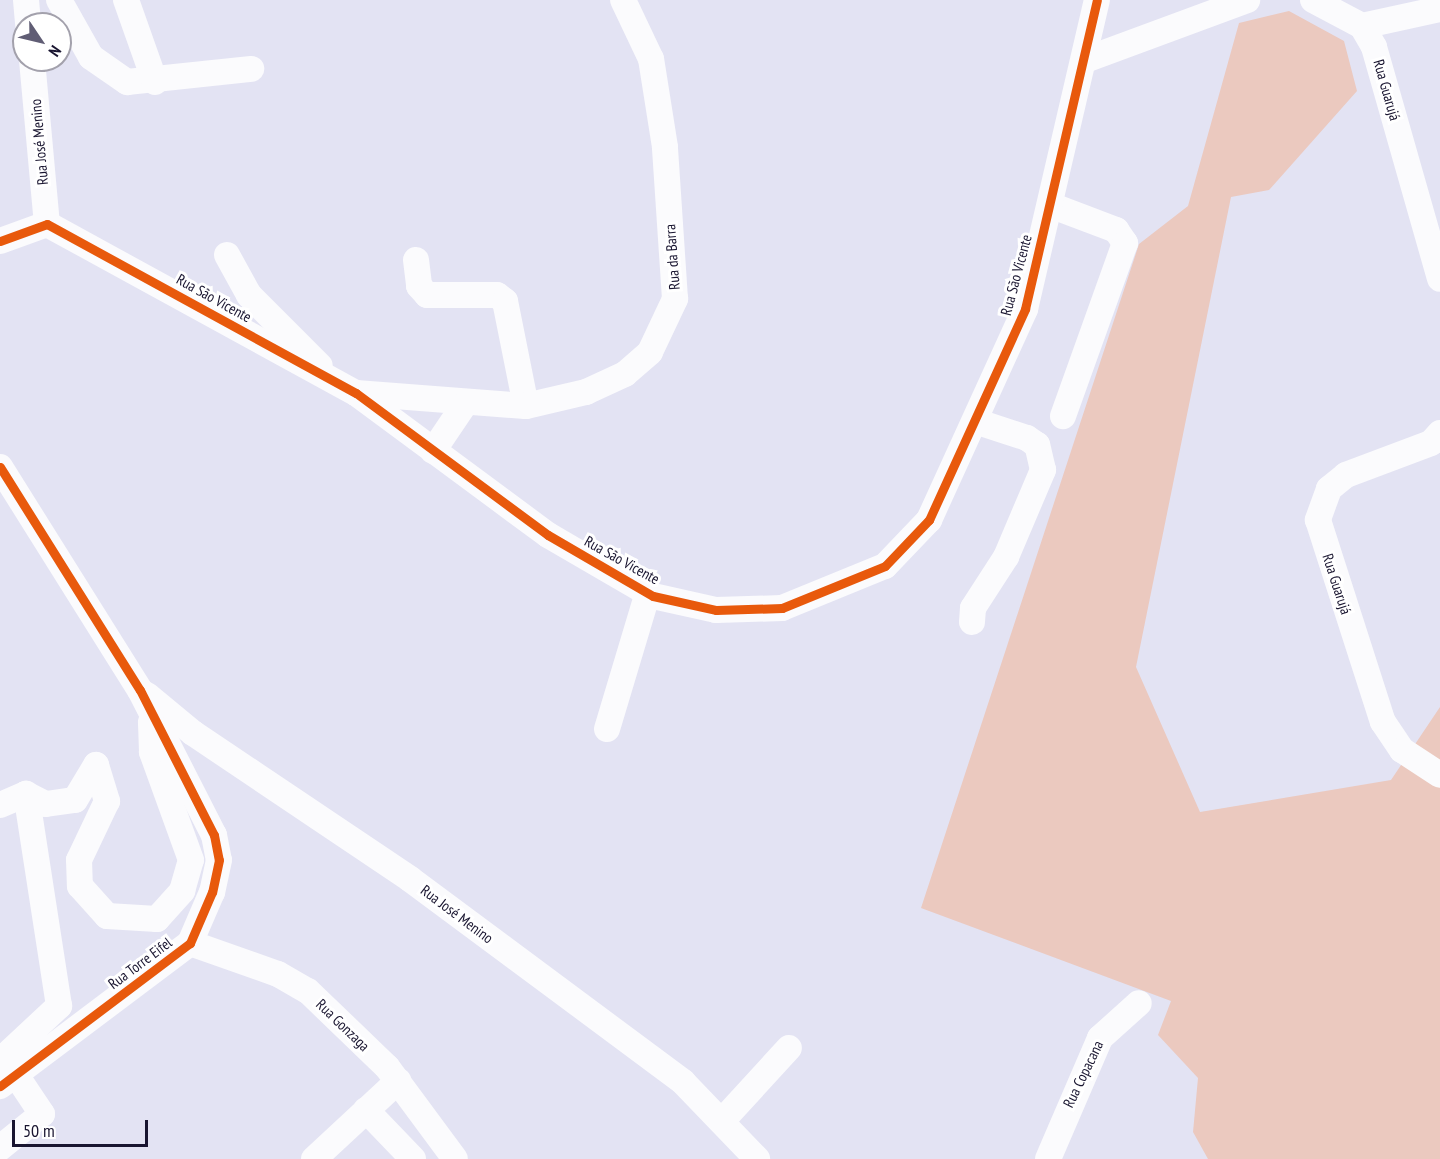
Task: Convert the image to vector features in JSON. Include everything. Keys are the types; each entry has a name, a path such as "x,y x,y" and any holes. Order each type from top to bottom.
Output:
{"street":[{"path":"59,0 100,68 127,82 155,82 251,69"},
{"path":"126,0 155,82"},
{"name":"Rua da Barra","path":"356,393 464,405 526,406 586,392 625,374 650,352 675,299 665,147 651,59 623,0"},
{"name":"Rua São Vicente","path":"47,224 356,393 548,535 648,592 716,610 782,608 885,566 929,520 978,422 1025,309 1085,60 1097,0"},
{"path":"1085,60 1247,0"},
{"path":"1313,0 1362,26 1440,9"},
{"name":"Rua Guarujá","path":"1362,26 1382,74 1440,279"},
{"name":"Rua José Menino","path":"33,72 47,224"},
{"path":"1050,205 1116,230 1125,243 1063,416"},
{"path":"0,241 47,224"},
{"path":"227,255 249,295 329,378"},
{"path":"416,260 419,286 427,295 497,295 505,301 526,406"},
{"path":"433,451 464,405"},
{"path":"972,622 973,608 1006,557 1043,470 1037,445 1027,438 978,422"},
{"name":"Rua Guarujá","path":"1440,433 1431,443 1346,475 1329,489 1318,520 1383,722 1402,750 1440,775"},
{"path":"0,467 140,690"},
{"path":"607,729 648,592"},
{"name":"Rua José Menino","path":"140,690 209,744 429,894 683,1082 757,1159"},
{"name":"Rua Torre Eifel","path":"6,1074 190,943 213,892 219,860 214,835 140,690"},
{"path":"0,805 26,794 46,804 75,800 96,765 107,801 79,860 80,886 107,916 157,919 182,891 191,860 152,752 153,716"},
{"path":"0,1148 42,1114 6,1074 59,1006 26,794"},
{"name":"Rua Gonzaga","path":"190,943 278,974 308,991 398,1081 454,1159"},
{"name":"Rua Copacana","path":"1048,1159 1100,1038 1139,1003"},
{"path":"722,1121 789,1048"},
{"path":"315,1159 398,1081"},
{"path":"366,1110 413,1159"}],"shaded area":[{"path":"1289,11 1344,41 1357,91 1269,190 1231,197 1136,667 1200,812 1391,780 1440,707 1440,1159 1208,1159 1193,1132 1198,1078 1158,1035 1171,1001 921,908 1139,244 1188,206 1239,23"}],"cycle path":[{"path":"0,241 47,224 356,393 548,535 653,596 716,610 782,608 885,566 929,520 1025,309 1097,0"},
{"path":"0,467 140,690 214,835 219,860 212,892 190,943 0,1086"}]}
